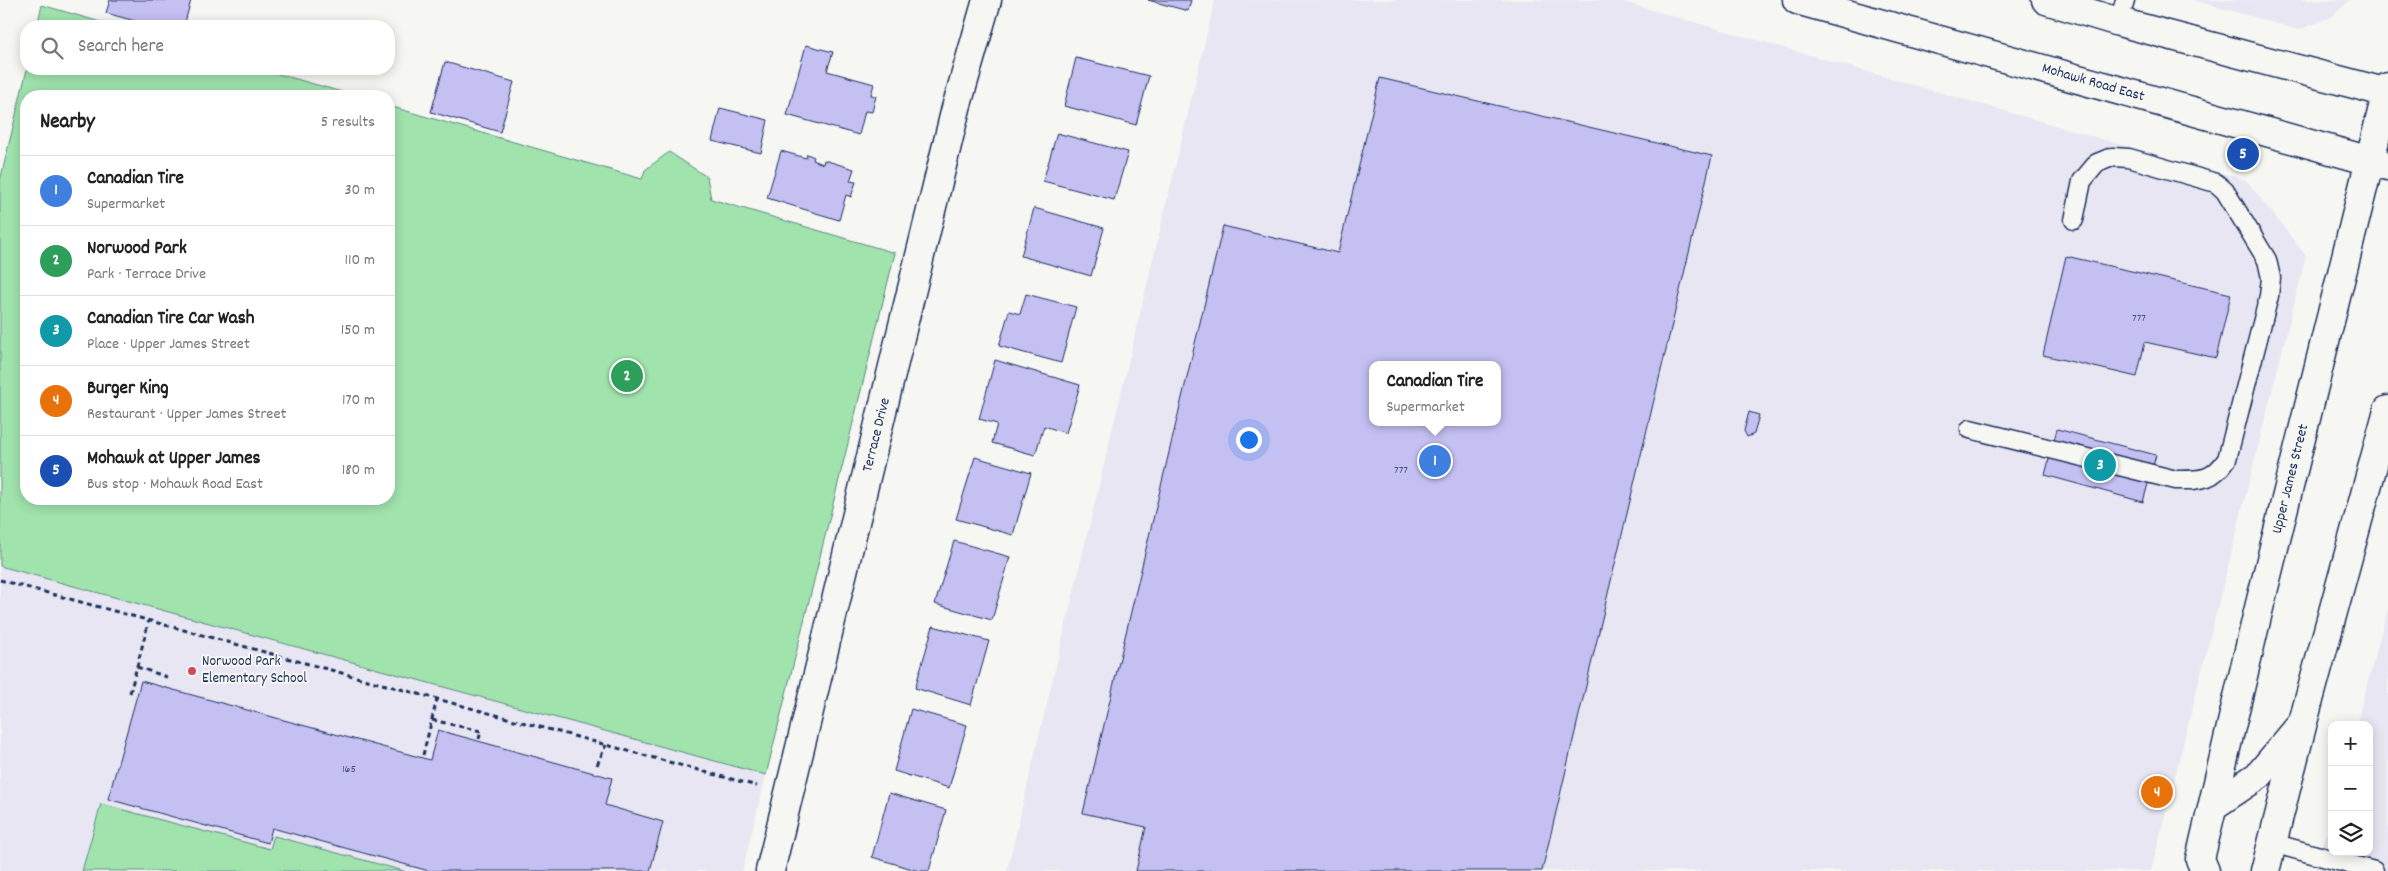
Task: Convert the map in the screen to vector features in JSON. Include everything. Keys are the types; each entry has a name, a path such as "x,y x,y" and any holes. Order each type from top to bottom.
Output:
{"main road":[{"name":"Terrace Drive","path":"770,871 956,108 986,0"},
{"name":"Mohawk Road East","path":"1797,0 2379,163"},
{"path":"2046,0 2122,11 2388,91"},
{"name":"Upper James Street","path":"2205,871 2200,859 2212,806 2379,163 2388,91"},
{"path":"2265,871 2303,722 2388,410"},
{"path":"2212,806 2259,775 2303,722"}],"lane":[{"path":"1970,429 2176,480 2200,480 2217,474 2227,459 2269,296 2271,278 2267,260 2225,191 2216,183 2129,158 2112,157 2097,163 2082,181 2074,220"},
{"path":"2272,843 2374,871"}],"path":[{"path":"0,580 789,794"},
{"path":"130,693 149,620"},
{"path":"137,667 167,677"},
{"path":"423,755 437,699"},
{"path":"432,720 481,731 478,739"},
{"path":"597,765 606,745"}],"shaded area":[{"path":"1215,0 1616,0 2246,180 2306,256 2151,871 1007,871"},
{"path":"2193,0 2350,0 2331,17 2299,30"},
{"name":"Norwood Park Elementary School","path":"0,566 766,775 742,871 0,871"},
{"path":"2388,608 2388,871 2316,871 2328,829 2328,856 2373,856 2373,721 2357,721"}],"green space":[{"path":"42,5 93,20 38,20"},
{"path":"26,75 282,75 335,90 22,90"},
{"path":"20,98 20,505 395,505 395,108 642,179 645,170 669,152 707,177 711,199 895,253 766,775 0,566 0,181"},
{"path":"101,804 270,849 274,836 404,871 82,871"}],"building":[{"path":"110,0 191,0 186,20 131,20 106,13"},
{"path":"1148,0 1191,0 1188,11"},
{"path":"806,45 833,52 827,71 874,84 871,95 876,96 872,112 865,111 859,135 787,115"},
{"path":"1076,58 1149,76 1136,125 1064,106"},
{"path":"445,62 514,82 500,132 431,112"},
{"path":"1380,78 1712,156 1542,871 1136,871 1146,827 1083,813 1223,226 1338,253"},
{"path":"720,108 768,120 761,153 712,141"},
{"path":"1057,133 1128,152 1114,200 1043,181"},
{"path":"781,151 806,158 807,154 814,157 813,160 823,164 824,160 854,169 850,181 856,182 851,197 846,195 839,220 767,198"},
{"path":"1034,208 1104,228 1091,276 1021,256"},
{"path":"2066,256 2231,294 2216,358 2145,342 2137,377 2043,355"},
{"path":"1026,294 1076,307 1061,363 999,346 1009,311 1020,314"},
{"path":"995,360 1080,385 1066,433 1044,426 1035,455 992,443 997,424 979,419"},
{"path":"1749,412 1759,415 1754,434 1747,437 1744,431"},
{"path":"2057,429 2156,455 2143,502 2045,475"},
{"path":"975,457 1031,473 1013,535 956,519"},
{"path":"954,541 1010,557 992,620 935,604"},
{"path":"933,626 989,641 971,705 915,688"},
{"path":"141,681 430,760 438,730 612,778 605,805 663,822 650,871 429,871 272,828 268,843 108,799"},
{"path":"911,709 967,725 949,788 894,771"},
{"path":"889,793 946,810 929,871 919,871 872,857"}],"place":[{"name":"Mohawk at Upper James","path":"2243,154"},
{"name":"Norwood Park","path":"627,376"},
{"name":"Canadian Tire","path":"1435,461"},
{"name":"Canadian Tire Car Wash","path":"2100,465"},
{"name":"Norwood Park Elementary School","path":"192,671"},
{"name":"Burger King","path":"2157,792"}]}
